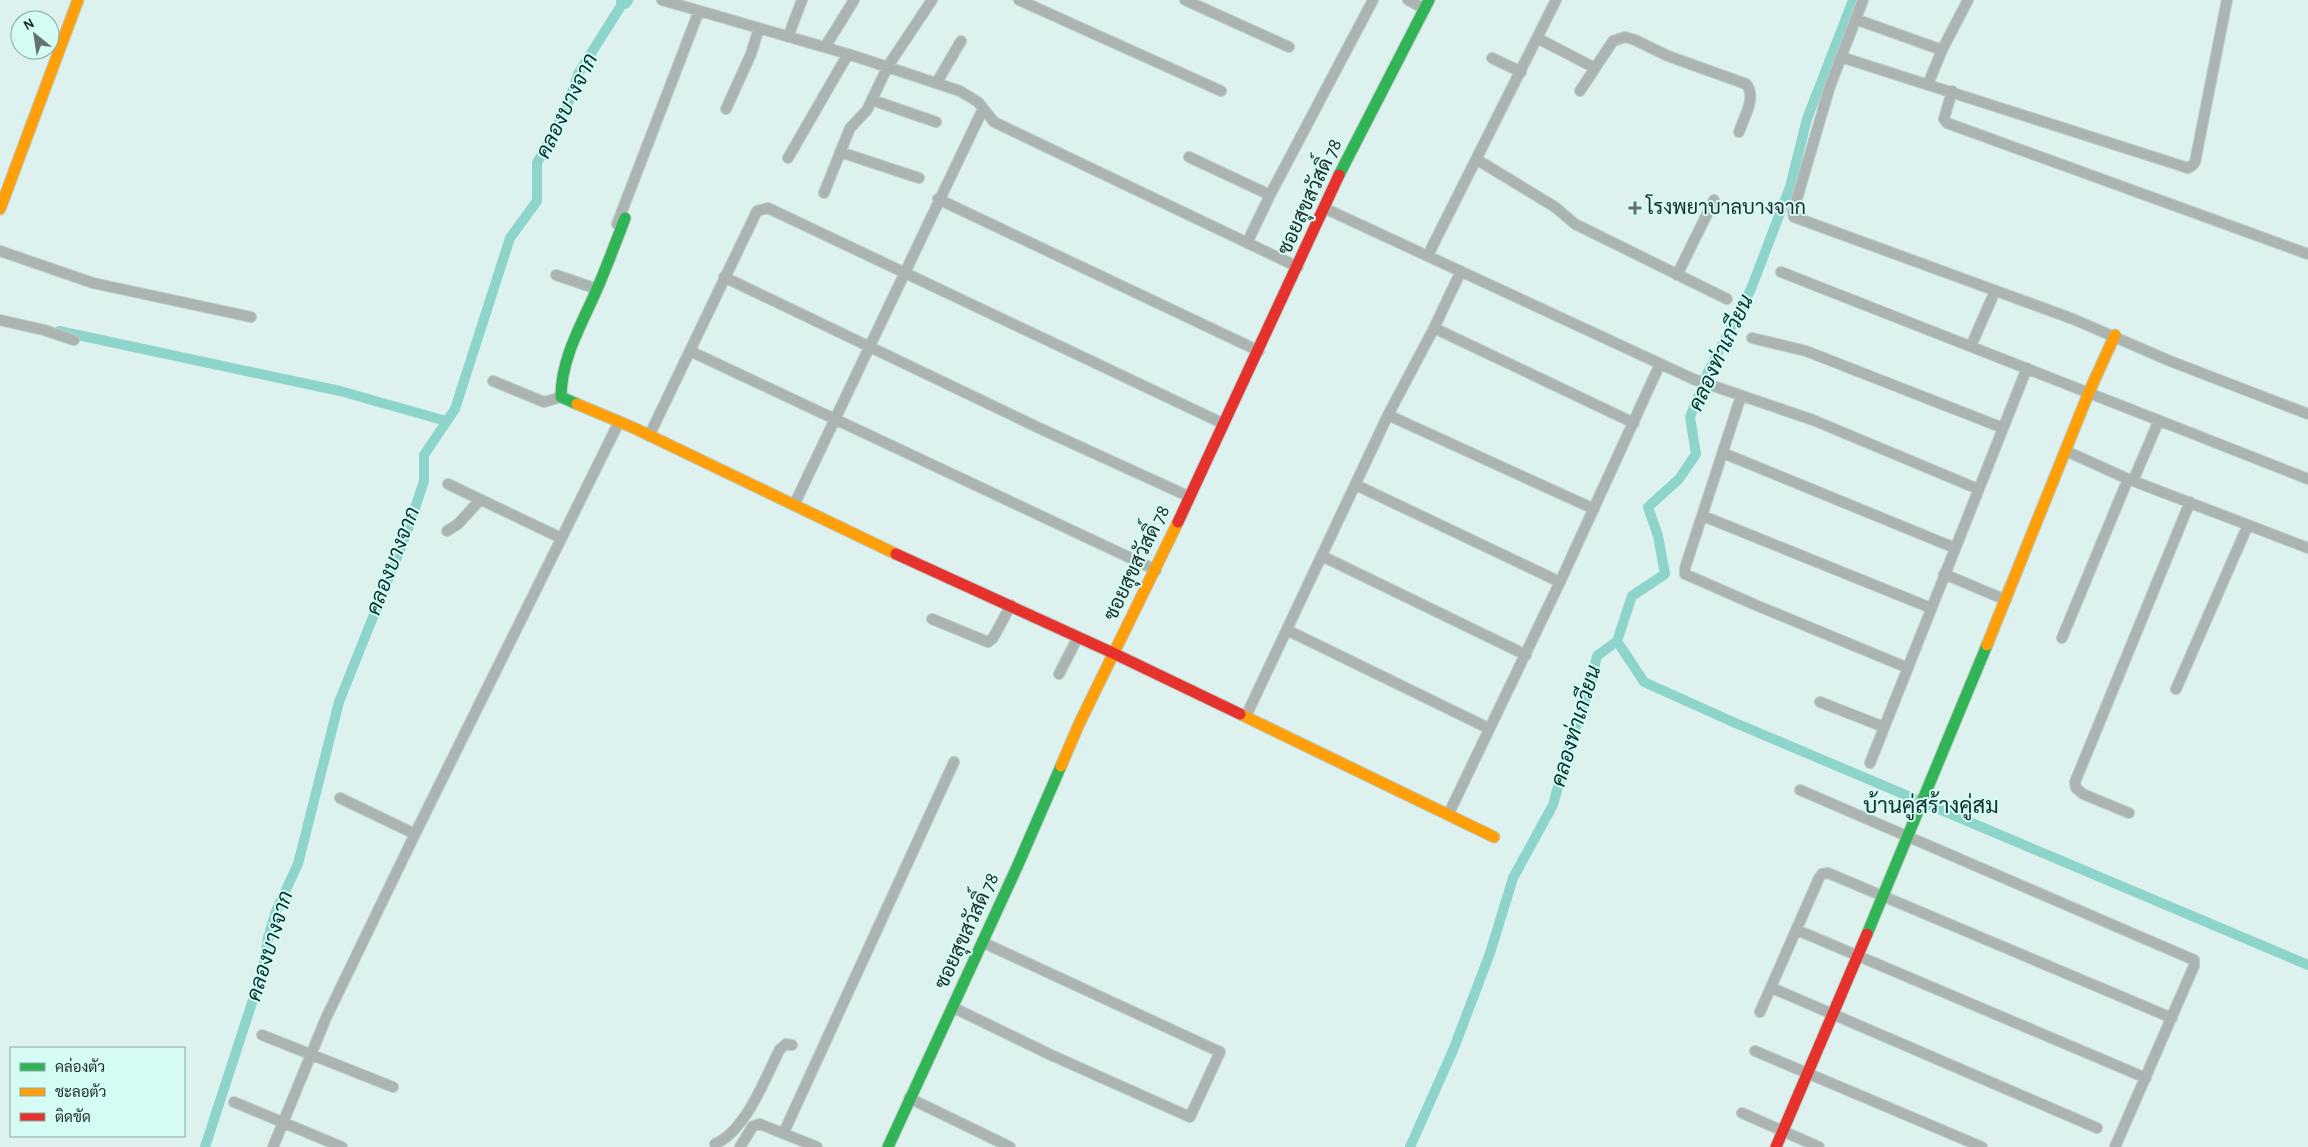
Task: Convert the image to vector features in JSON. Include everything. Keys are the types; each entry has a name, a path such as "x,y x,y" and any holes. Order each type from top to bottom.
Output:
{"street":[{"path":"0,209 78,0"},
{"path":"662,0 693,6 937,82 973,98 994,122 1298,267"},
{"path":"788,37 802,0"},
{"path":"825,47 854,0"},
{"path":"824,193 850,128 864,115 888,66 932,0"},
{"path":"1019,0 1222,91"},
{"path":"1185,0 1289,47"},
{"path":"1247,243 1270,195 1373,0"},
{"path":"1408,0 1427,4"},
{"path":"1428,255 1556,0"},
{"path":"1863,0 1841,57 1793,212 1794,217 2115,336 2170,361 2308,414"},
{"path":"1928,84 1942,50 1968,0"},
{"path":"1841,57 2191,167 2195,162 2227,0"},
{"name":"ซอยสุขสวัสดิ์ 78","path":"888,1147 1017,867 1079,724 1156,570 1324,208 1427,4"},
{"path":"602,266 659,111 693,6"},
{"path":"1855,19 1942,50"},
{"path":"726,109 751,54 760,28"},
{"path":"1580,91 1613,41 1625,37 1668,56 1746,84 1750,92 1750,100 1739,132"},
{"path":"1538,38 1595,68"},
{"path":"937,82 961,41"},
{"path":"788,158 848,54"},
{"path":"1492,58 1521,72"},
{"path":"1952,91 1944,119 1947,123 2308,254"},
{"path":"872,100 936,122"},
{"path":"794,505 906,274 938,199 983,108"},
{"path":"840,152 919,178"},
{"path":"1189,157 1270,195"},
{"path":"1476,160 1556,207 1575,224 1727,299"},
{"path":"938,199 1259,350"},
{"path":"1677,275 1714,200"},
{"path":"649,436 724,277 758,211 762,208 768,208 1224,424"},
{"path":"1324,208 1693,379 1813,420 1978,489"},
{"path":"561,396 561,378 579,328 597,289 625,218"},
{"path":"0,251 93,283 251,316"},
{"path":"1246,716 1388,415 1434,328 1461,270"},
{"path":"1781,272 2308,479"},
{"path":"556,275 597,289"},
{"path":"724,277 1039,428 1190,497"},
{"path":"1972,346 1995,291"},
{"path":"0,320 44,330 74,340"},
{"path":"1434,328 1634,423"},
{"path":"1776,1147 1921,808 2089,392 2115,336"},
{"path":"1752,338 1806,351 2003,428"},
{"path":"690,351 1156,570"},
{"path":"1449,814 1488,728 1560,582 1660,364"},
{"path":"1870,763 2027,368"},
{"path":"493,381 544,402 561,396 619,422 1246,716 1494,837"},
{"path":"1741,396 1685,568 1686,575 1908,668"},
{"path":"1388,415 1594,509"},
{"path":"2062,638 2159,420"},
{"path":"273,1147 328,1014 619,422"},
{"path":"2066,451 2131,480 2308,548"},
{"path":"1723,453 1955,548"},
{"path":"448,484 562,538"},
{"path":"1356,484 1560,582"},
{"path":"447,531 458,524 480,500"},
{"path":"2129,813 2083,794 2076,788 2076,782 2190,502"},
{"path":"1702,516 1931,608"},
{"path":"2176,689 2248,525"},
{"path":"1322,556 1526,654"},
{"path":"1944,574 2006,600"},
{"path":"932,619 988,642 993,638 1011,605"},
{"path":"1287,630 1488,728"},
{"path":"1059,674 1078,637"},
{"path":"1820,702 1884,727"},
{"path":"784,1132 954,762"},
{"path":"1800,790 2193,959 2194,966 2114,1147"},
{"path":"340,798 415,834"},
{"path":"1760,1012 1819,878 1824,873 1828,873 2172,1018"},
{"path":"1797,930 2146,1078"},
{"path":"952,1007 1051,1055 1190,1117 1220,1052 982,942"},
{"path":"1772,988 2097,1128"},
{"path":"262,1035 393,1088"},
{"path":"715,1144 733,1133 746,1114 780,1049 786,1044 792,1045"},
{"path":"1755,1051 1982,1147"},
{"path":"909,1098 1010,1147"},
{"path":"234,1102 342,1147"},
{"path":"1742,1113 1819,1147"},
{"path":"746,1114 756,1124 784,1132 817,1147"},
{"path":"740,1147 756,1124"}],"waterway":[{"name":"คลองท่าเกวียน","path":"1410,1147 1454,1048 1490,953 1513,878 1553,805 1570,743 1591,684 1597,656 1617,641 1632,596 1665,574 1658,536 1648,507 1679,479 1696,454 1690,417 1708,372 1751,289 1790,187 1807,119 1853,0"},
{"name":"คลองบางจาก","path":"205,1147 263,969 268,938 276,911 298,864 339,702 407,532 424,481 424,455 455,409 510,238 537,201 537,163 567,107 578,74 624,1"},
{"path":"59,331 340,391 446,421"},
{"path":"1617,641 1644,682 1733,722 2308,965"}],"traffic: fast":[{"path":"1339,175 1429,0"},
{"path":"577,404 561,397 568,355 601,280 625,218"},
{"path":"1867,934 1987,645"},
{"path":"888,1147 1017,867 1061,766"}],"traffic: slow":[{"path":"0,209 78,0"},
{"path":"1987,645 2089,392 2115,335"},
{"path":"577,404 634,428 896,554"},
{"path":"1061,766 1079,724 1178,522"},
{"path":"1240,714 1494,837"}],"traffic: jam":[{"path":"1178,522 1339,175"},
{"path":"896,554 1113,653 1240,714"},
{"path":"1776,1147 1867,934"}],"place":[{"name":"โรงพยาบาลบางจาก","path":"1635,208"}],"district":[{"name":"บ้านคู่สร้างคู่สม","path":"1931,806"}]}
